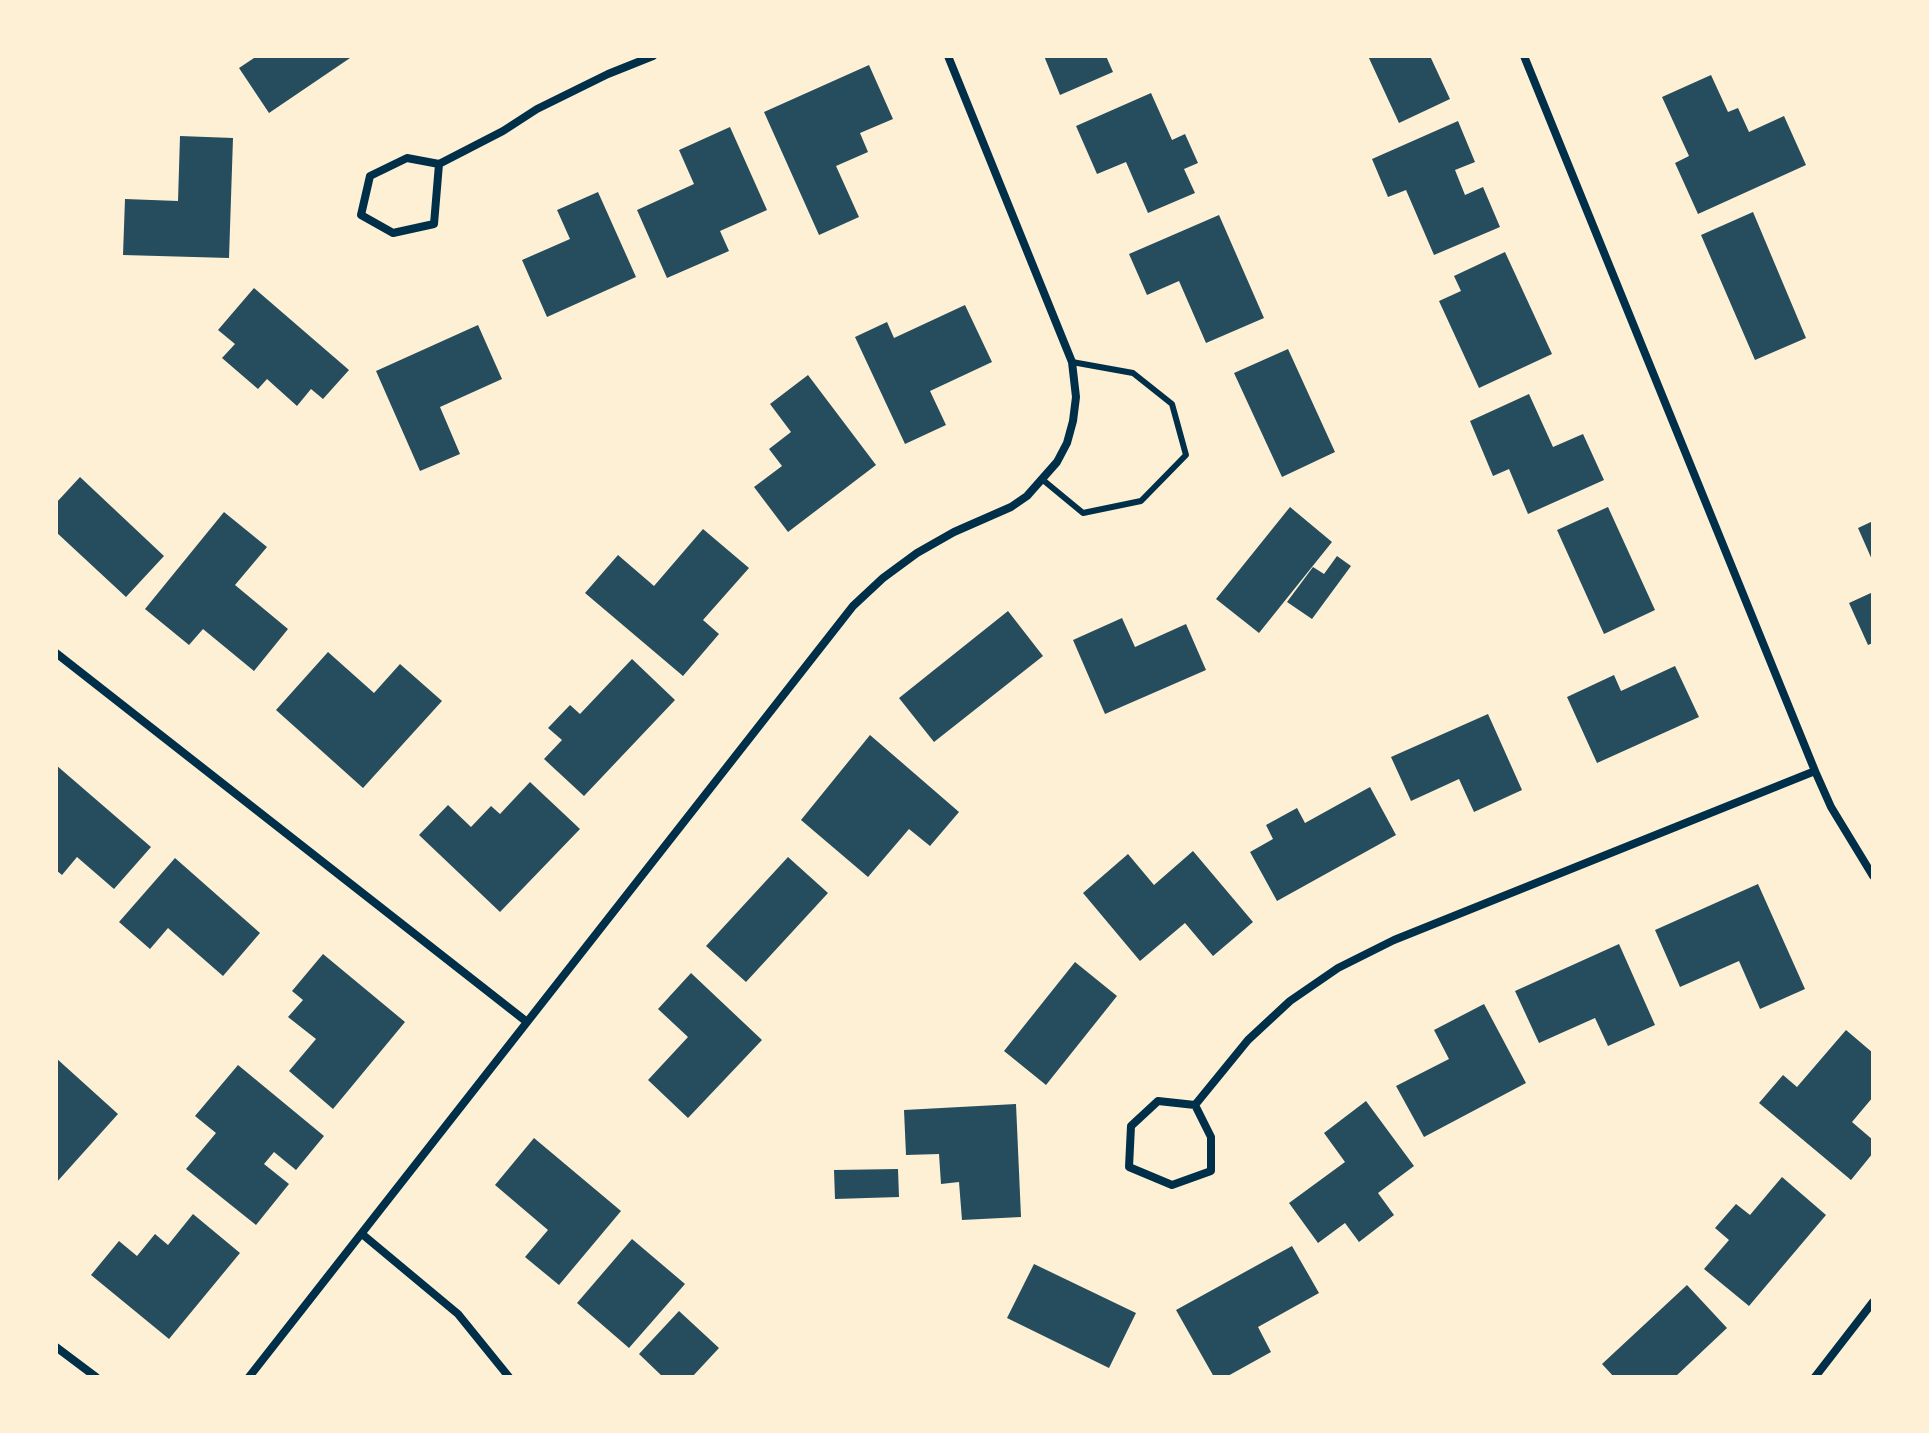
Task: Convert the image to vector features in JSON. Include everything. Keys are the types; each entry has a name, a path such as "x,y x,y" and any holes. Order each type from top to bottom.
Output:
{"street":[{"path":"439,164 434,224 393,233 361,215 370,176 407,158 439,164 551,102 653,56"},
{"path":"249,1377 853,606 917,553 954,532 1011,507 1043,480 1067,443 1076,397 1072,362 948,56"},
{"path":"1524,56 1815,771 1831,807 1873,876"},
{"path":"56,653 527,1022"},
{"path":"1195,1105 1248,1040 1290,1001 1338,968 1394,940 1815,771"},
{"path":"1158,1101 1195,1105 1211,1137 1211,1171 1172,1185 1129,1167 1131,1126 1158,1101"},
{"path":"362,1234 458,1314 509,1377"},
{"path":"1815,1377 1873,1302"},
{"path":"56,1347 96,1377"}],"lane":[{"path":"1043,480 1083,513 1141,501 1186,455 1172,404 1133,373 1072,362"}],"building":[{"path":"257,56 353,56 269,113 239,68"},
{"path":"1044,56 1106,56 1113,72 1060,95"},
{"path":"1368,56 1430,56 1450,99 1399,123"},
{"path":"869,65 893,119 860,133 868,152 836,166 859,217 819,235 764,112"},
{"path":"1711,75 1728,112 1738,108 1749,132 1784,116 1806,165 1698,214 1675,163 1689,156 1662,97"},
{"path":"1151,93 1172,140 1185,134 1198,163 1184,169 1195,193 1148,213 1126,162 1097,174 1076,126"},
{"path":"1458,121 1475,162 1455,170 1465,195 1483,187 1500,227 1434,255 1406,190 1388,197 1372,159"},
{"path":"730,127 767,210 720,231 729,251 667,278 637,210 694,184 679,150"},
{"path":"180,136 233,138 229,258 123,255 125,199 178,201"},
{"path":"598,192 636,277 547,317 522,260 570,239 557,210"},
{"path":"1753,212 1806,338 1755,360 1701,235"},
{"path":"1219,215 1264,318 1206,343 1179,281 1147,295 1129,254"},
{"path":"1505,252 1552,354 1479,388 1439,301 1461,291 1454,276"},
{"path":"254,288 349,370 323,399 311,389 297,406 267,379 258,389 222,358 235,344 218,330"},
{"path":"965,305 992,362 930,391 946,425 905,444 855,337 887,322 894,338"},
{"path":"478,325 502,379 440,407 460,454 420,471 376,371"},
{"path":"1288,349 1335,452 1282,477 1234,373"},
{"path":"808,375 876,465 788,532 754,487 782,466 769,449 791,432 770,404"},
{"path":"1529,394 1553,447 1583,434 1604,480 1528,514 1509,469 1493,476 1470,421"},
{"path":"80,477 164,556 126,597 56,532 56,503"},
{"path":"1290,507 1332,542 1259,633 1216,599"},
{"path":"1608,507 1655,610 1604,634 1557,530"},
{"path":"224,512 267,547 235,585 288,629 254,671 203,629 189,645 145,609"},
{"path":"1873,521 1873,562 1858,528"},
{"path":"703,529 749,568 703,620 719,634 683,676 585,593 618,555 654,586"},
{"path":"1337,556 1351,566 1312,619 1287,602 1313,567 1324,574"},
{"path":"1873,592 1873,643 1868,645 1849,603"},
{"path":"1008,611 1043,656 934,742 899,698"},
{"path":"1122,618 1135,647 1186,624 1206,670 1105,714 1073,640"},
{"path":"328,652 374,693 400,664 442,701 363,788 276,710"},
{"path":"632,659 675,700 584,796 544,759 562,740 548,728 570,705 580,714"},
{"path":"1675,666 1699,717 1597,763 1567,697 1614,675 1621,691"},
{"path":"1488,714 1522,790 1474,812 1459,779 1411,801 1391,757"},
{"path":"870,735 959,812 930,846 909,829 868,877 801,820"},
{"path":"56,765 151,847 114,889 77,857 62,875 56,870"},
{"path":"530,782 580,829 500,912 419,835 448,805 471,827 491,806 500,814"},
{"path":"1370,787 1396,835 1277,901 1250,852 1273,839 1266,825 1297,808 1305,823"},
{"path":"1193,851 1253,922 1213,956 1185,923 1140,961 1083,893 1128,854 1154,885"},
{"path":"788,857 828,893 746,982 706,946"},
{"path":"175,858 260,933 223,976 168,928 150,949 119,922"},
{"path":"1758,884 1805,989 1760,1009 1739,961 1680,987 1655,930"},
{"path":"1619,944 1655,1025 1608,1046 1595,1018 1539,1043 1515,991"},
{"path":"323,954 405,1022 333,1109 289,1071 316,1039 288,1017 303,1000 292,991"},
{"path":"1075,962 1117,996 1046,1085 1004,1051"},
{"path":"691,973 762,1040 688,1118 648,1080 688,1037 658,1009"},
{"path":"1484,1004 1526,1083 1424,1137 1396,1086 1449,1059 1434,1030"},
{"path":"1846,1030 1873,1053 1873,1097 1852,1122 1873,1140 1873,1153 1851,1180 1759,1103 1783,1075 1797,1087"},
{"path":"56,1058 118,1114 56,1183"},
{"path":"238,1065 324,1136 296,1170 274,1152 264,1164 289,1184 256,1225 186,1169 216,1133 195,1116"},
{"path":"1366,1101 1414,1166 1378,1193 1394,1215 1359,1242 1345,1223 1318,1243 1289,1203 1345,1162 1324,1133"},
{"path":"1016,1104 1021,1217 962,1220 959,1182 941,1184 939,1154 906,1155 904,1110"},
{"path":"534,1138 621,1211 559,1285 525,1257 548,1230 495,1185"},
{"path":"898,1169 899,1197 835,1199 834,1170"},
{"path":"1782,1177 1826,1215 1749,1306 1704,1269 1729,1240 1715,1228 1736,1204 1750,1215"},
{"path":"193,1214 240,1253 169,1339 91,1275 119,1241 137,1256 155,1234 168,1245"},
{"path":"632,1239 685,1284 629,1348 577,1303"},
{"path":"1292,1246 1319,1293 1258,1327 1271,1352 1226,1377 1214,1377 1176,1310"},
{"path":"1034,1264 1136,1313 1109,1368 1007,1318"},
{"path":"1687,1285 1727,1328 1675,1377 1614,1377 1602,1364"},
{"path":"679,1311 719,1348 692,1377 663,1377 639,1354"}]}
